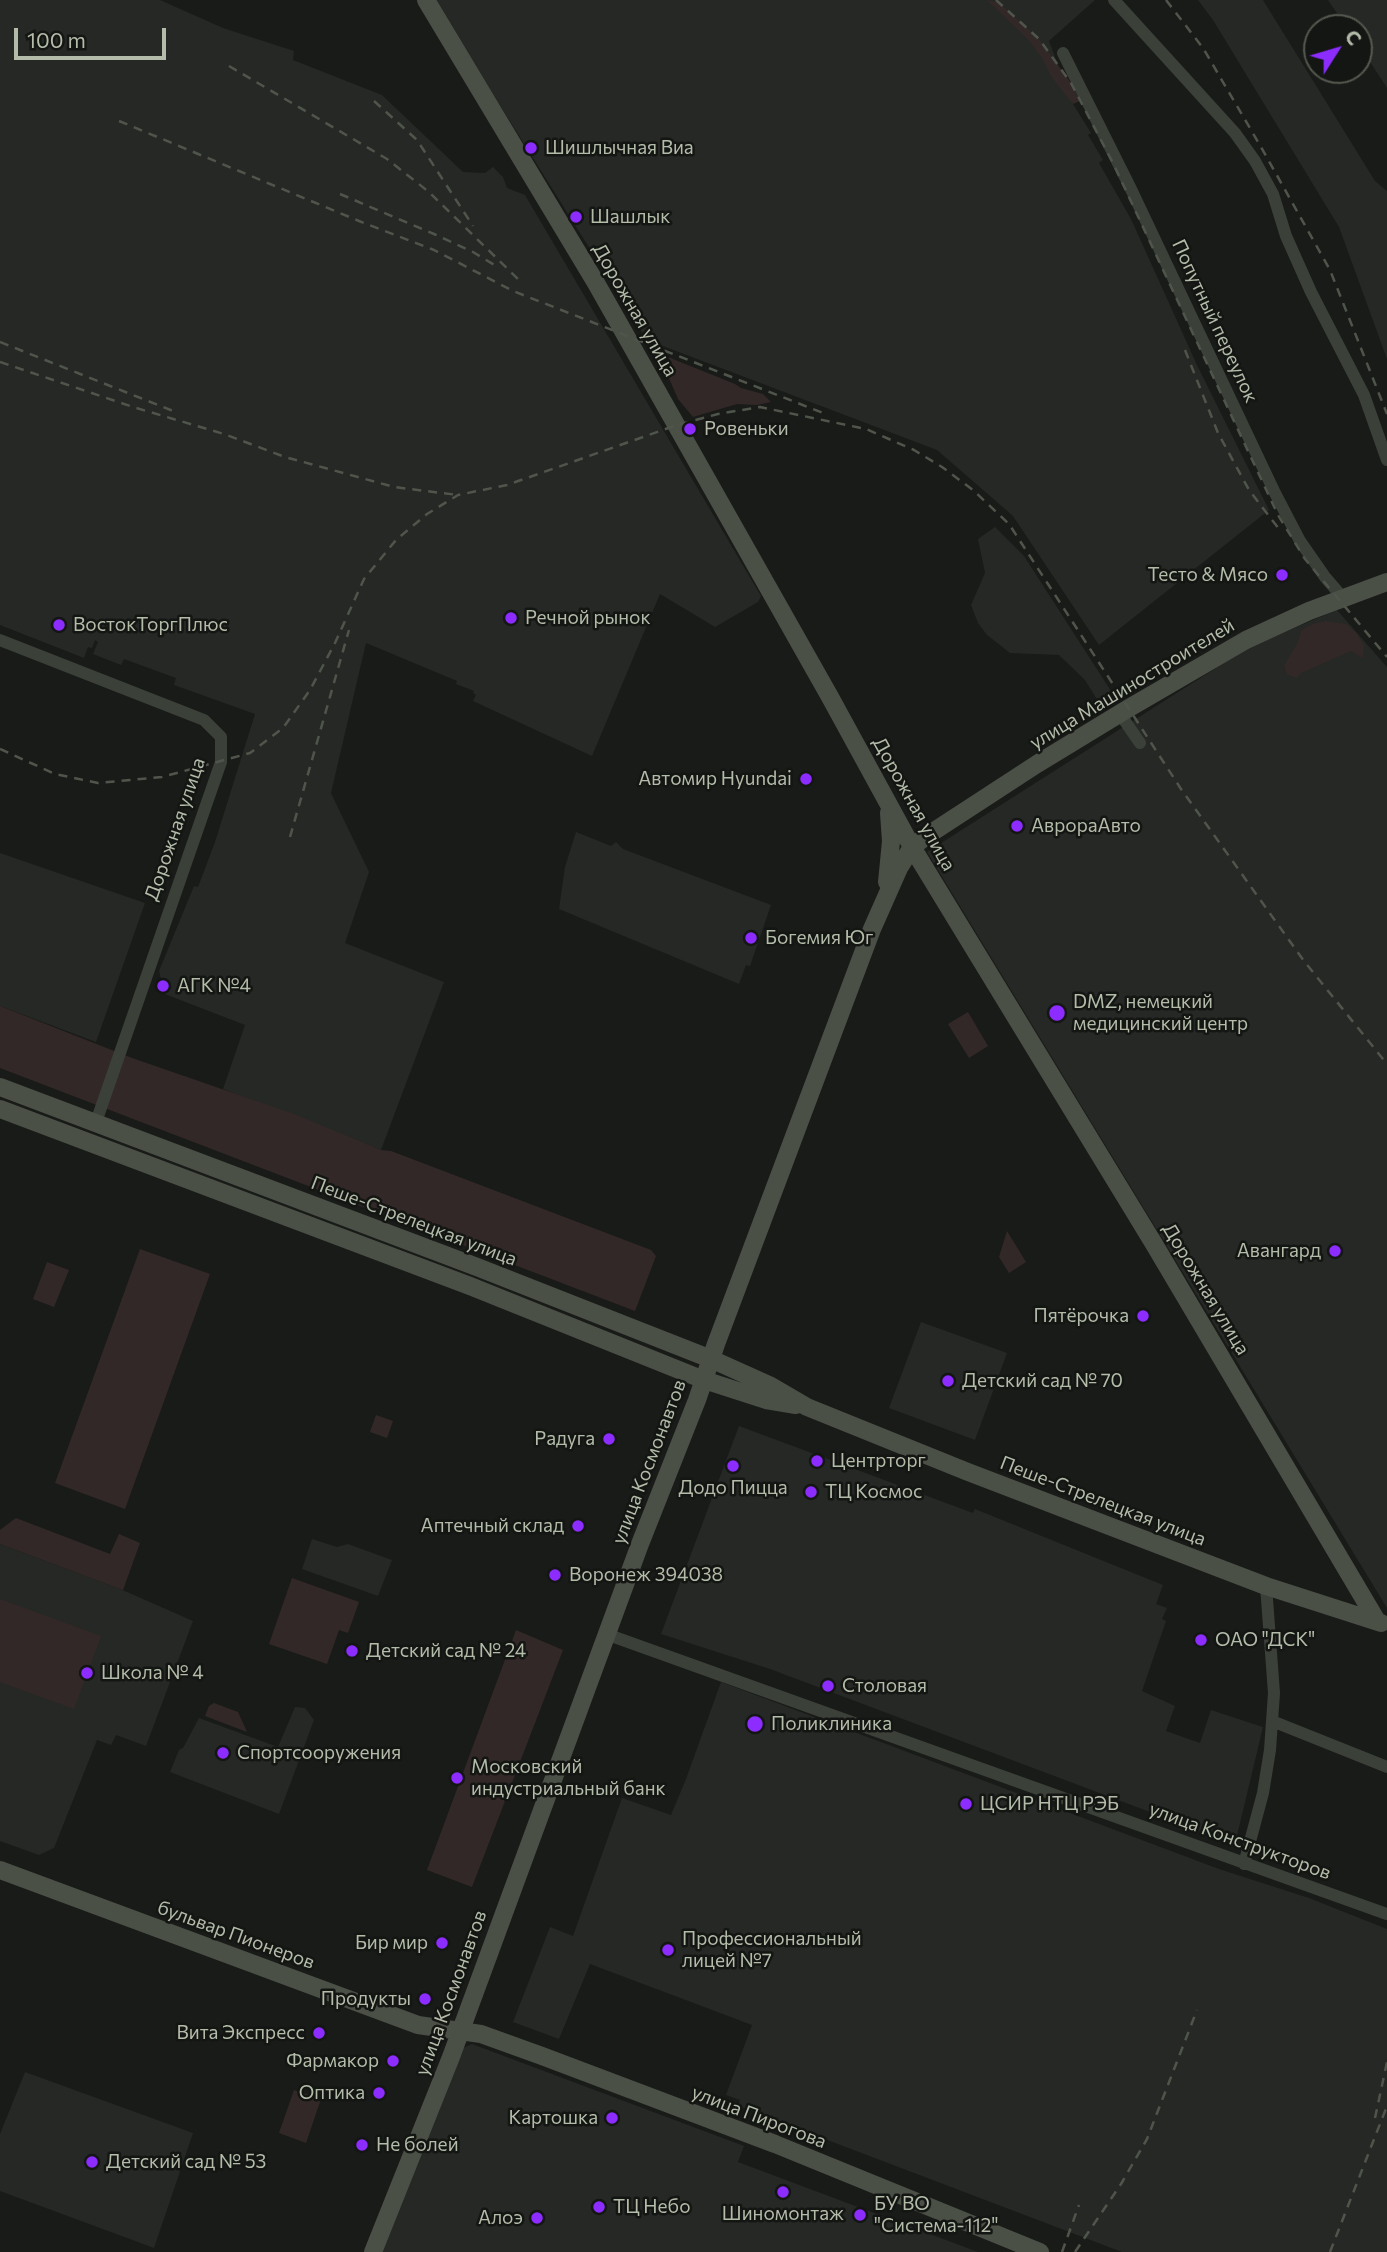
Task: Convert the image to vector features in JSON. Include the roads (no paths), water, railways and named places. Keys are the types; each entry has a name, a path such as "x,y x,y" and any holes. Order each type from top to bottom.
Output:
{"street":[{"name":"Дорожная улица","path":"426,0 596,283 912,847 1382,1624"},
{"path":"1114,0 1235,133 1255,161 1273,194 1286,236 1311,292 1364,395 1387,460"},
{"name":"Попутный переулок","path":"1063,53 1136,199 1275,493 1300,541 1344,599"},
{"name":"улица Машиностроителей","path":"912,847 1037,764 1246,640 1310,611 1387,582"},
{"name":"Дорожная улица","path":"0,639 204,720 220,737 221,762 96,1122"},
{"path":"1120,714 1140,743"},
{"path":"885,895 891,841 888,802"},
{"name":"улица Космонавтов","path":"373,2252 460,2031 606,1634 885,895 912,847"},
{"name":"Пеше-Стрелецкая улица","path":"0,1087 477,1267 710,1359 771,1386 807,1407 968,1472 1266,1586 1382,1624"},
{"name":"Пеше-Стрелецкая улица","path":"0,1109 470,1286 704,1380 766,1400 807,1407"},
{"path":"1244,1864 1263,1793 1272,1721 1274,1693 1266,1586"},
{"name":"улица Конструкторов","path":"606,1634 1387,1914"},
{"path":"1272,1721 1387,1767"},
{"name":"бульвар Пионеров","path":"0,1870 418,2025 460,2031"},
{"name":"улица Пирогова","path":"460,2031 481,2034 765,2140 1040,2252"}],"railway":[{"path":"996,0 1039,39 1071,83 1113,163 1278,515 1305,559 1387,657"},
{"path":"1166,0 1203,48 1330,270 1387,414"},
{"path":"229,66 387,159 429,192 520,281"},
{"path":"374,101 417,140 473,226"},
{"path":"119,121 434,250 513,291 823,413"},
{"path":"340,194 434,234 496,266"},
{"path":"0,342 173,411"},
{"path":"1185,350 1218,433 1249,490 1279,529"},
{"path":"0,362 133,407 224,434 285,457 394,487 458,495"},
{"path":"0,749 55,774 98,783 162,777 250,753 283,728 310,690 364,579 396,540 427,514 458,495 507,485 677,425 760,407 866,429 914,450 942,467 973,490 1009,524 1181,789 1304,961 1387,1064"},
{"path":"290,837 349,630"},
{"path":"1075,2252 1121,2184 1147,2139 1197,2010"},
{"path":"1375,2118 1387,2062"},
{"path":"1330,2252 1387,2106"},
{"path":"1062,2252 1079,2205"}],"place":[{"name":"Шишлычная Виа","path":"531,148"},
{"name":"Шашлык","path":"576,217"},
{"name":"Ровеньки","path":"690,429"},
{"name":"Тесто & Мясо","path":"1282,575"},
{"name":"Речной рынок","path":"511,618"},
{"name":"ВостокТоргПлюс","path":"59,625"},
{"name":"Автомир Hyundai","path":"806,779"},
{"name":"АврораАвто","path":"1017,826"},
{"name":"Богемия Юг","path":"751,938"},
{"name":"АГК №4","path":"163,986"},
{"name":"DMZ, немецкий медицинский центр","path":"1057,1013"},
{"name":"Авангард","path":"1335,1251"},
{"name":"Пятёрочка","path":"1143,1316"},
{"name":"Детский сад № 70","path":"948,1381"},
{"name":"Радуга","path":"609,1439"},
{"name":"Центрторг","path":"817,1461"},
{"name":"Додо Пицца","path":"733,1466"},
{"name":"ТЦ Космос","path":"811,1492"},
{"name":"Аптечный склад","path":"578,1526"},
{"name":"Воронеж 394038","path":"555,1575"},
{"name":"ОАО \"ДСК\"","path":"1201,1640"},
{"name":"Детский сад № 24","path":"352,1651"},
{"name":"Школа № 4","path":"87,1673"},
{"name":"Столовая","path":"828,1686"},
{"name":"Поликлиника","path":"755,1724"},
{"name":"Спортсооружения","path":"223,1753"},
{"name":"Московский индустриальный банк","path":"457,1778"},
{"name":"ЦСИР НТЦ РЭБ","path":"966,1804"},
{"name":"Бир мир","path":"442,1943"},
{"name":"Профессиональный лицей №7","path":"668,1950"},
{"name":"Продукты","path":"425,1999"},
{"name":"Вита Экспресс","path":"319,2033"},
{"name":"Фармакор","path":"393,2061"},
{"name":"Оптика","path":"379,2093"},
{"name":"Картошка","path":"612,2118"},
{"name":"Не болей","path":"362,2145"},
{"name":"Детский сад № 53","path":"92,2162"},
{"name":"Шиномонтаж","path":"783,2192"},
{"name":"ТЦ Небо","path":"599,2207"},
{"name":"БУ ВО \"Система-112\"","path":"860,2215"},
{"name":"Алоэ","path":"537,2218"}]}
